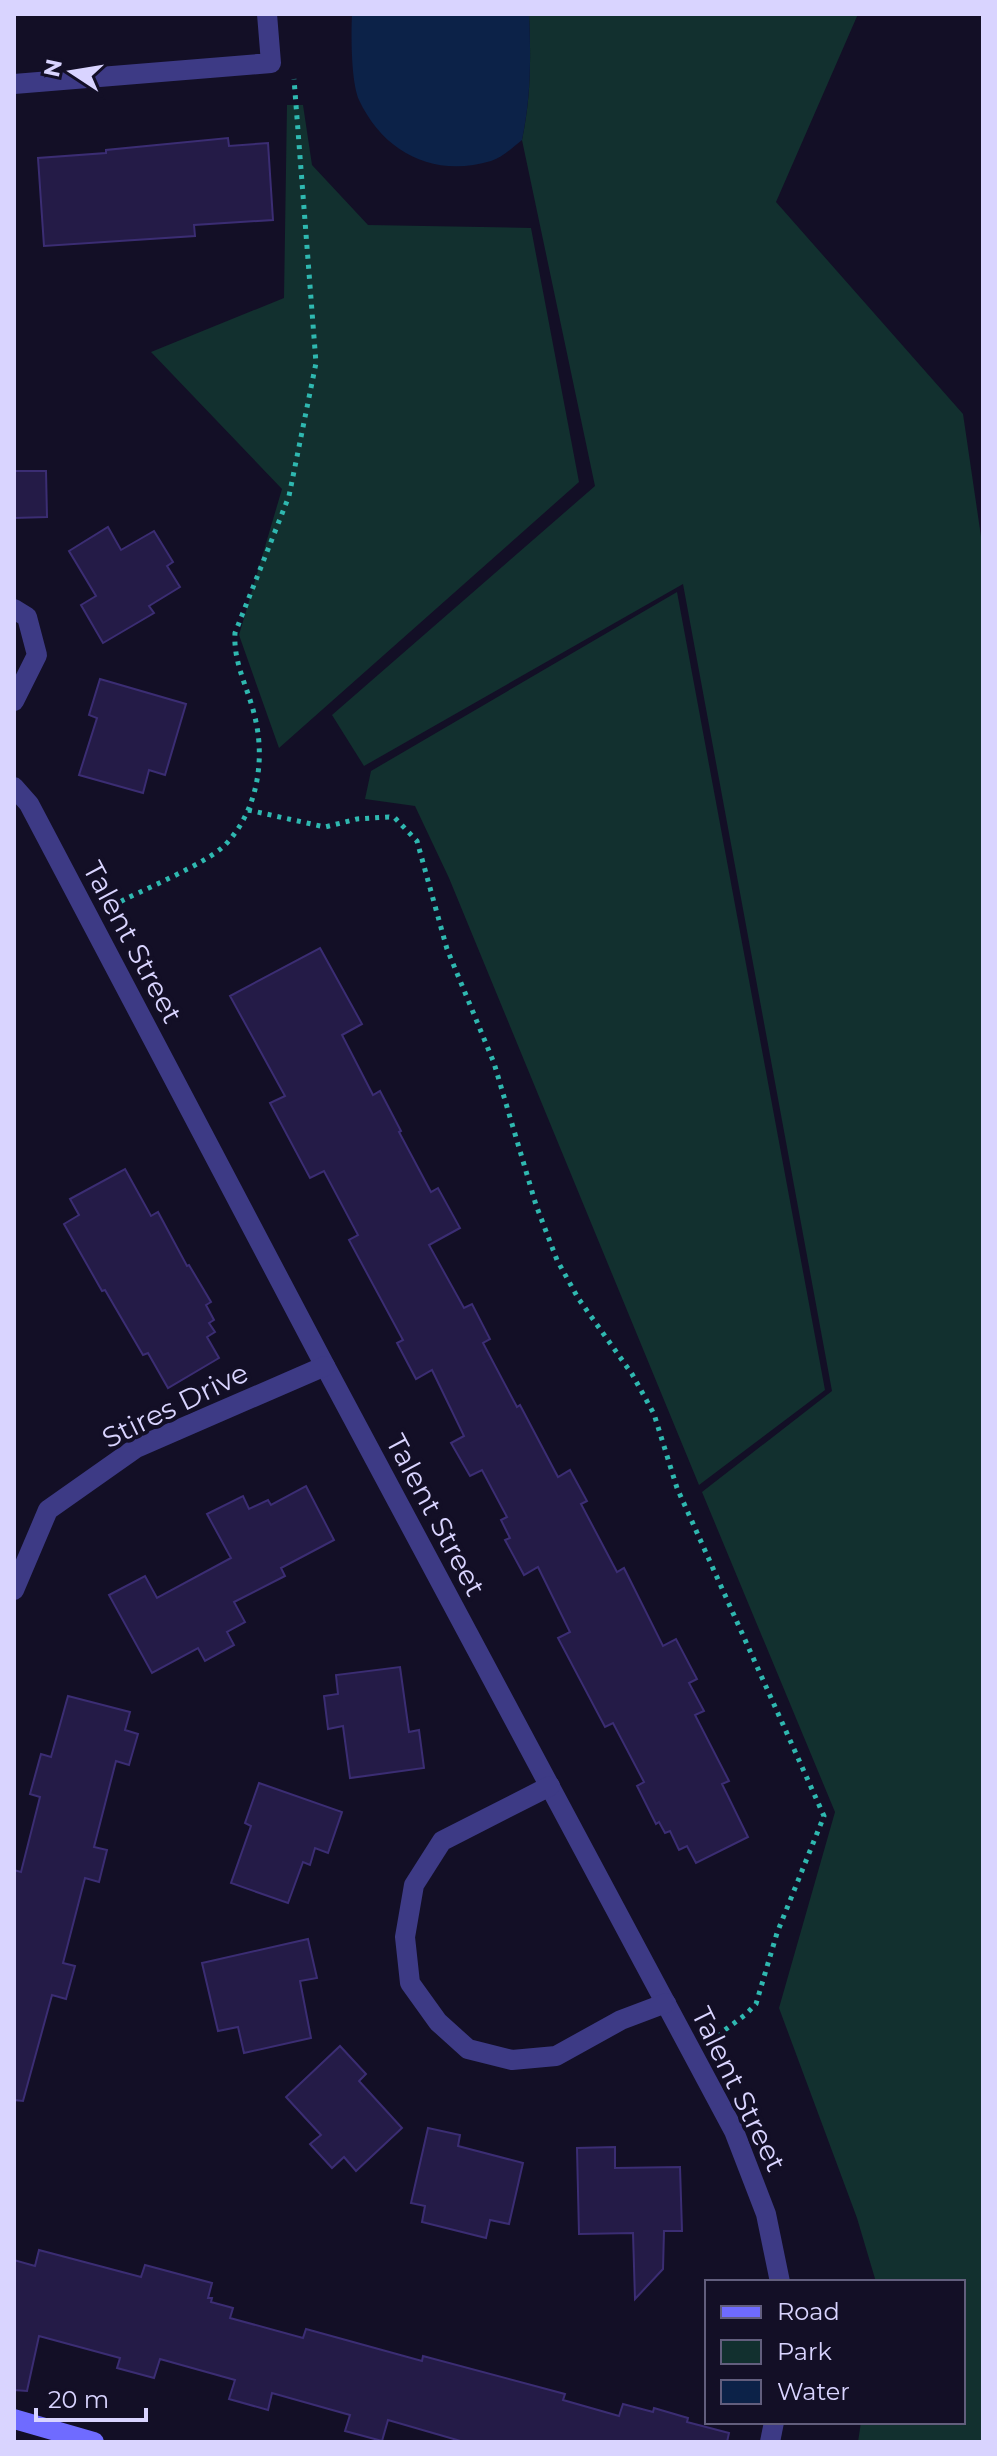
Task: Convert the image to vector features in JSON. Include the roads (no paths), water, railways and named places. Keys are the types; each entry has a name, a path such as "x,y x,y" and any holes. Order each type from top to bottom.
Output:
{"street":[{"path":"14,84 271,63 267,14"},
{"path":"14,609 27,617 37,655 14,701"},
{"name":"Talent Street","path":"14,787 29,804 734,2131 766,2214 780,2280"},
{"name":"Stires Drive","path":"14,1590 48,1510 136,1448 325,1366"},
{"path":"550,1786 442,1841 414,1885 405,1937 410,1983 438,2022 468,2049 512,2060 556,2056 621,2020 666,2003"},
{"path":"14,2419 94,2442"}],"water":[{"path":"352,14 529,14 530,77 522,140 495,160 470,165 431,163 397,147 370,119 356,92"}]}
